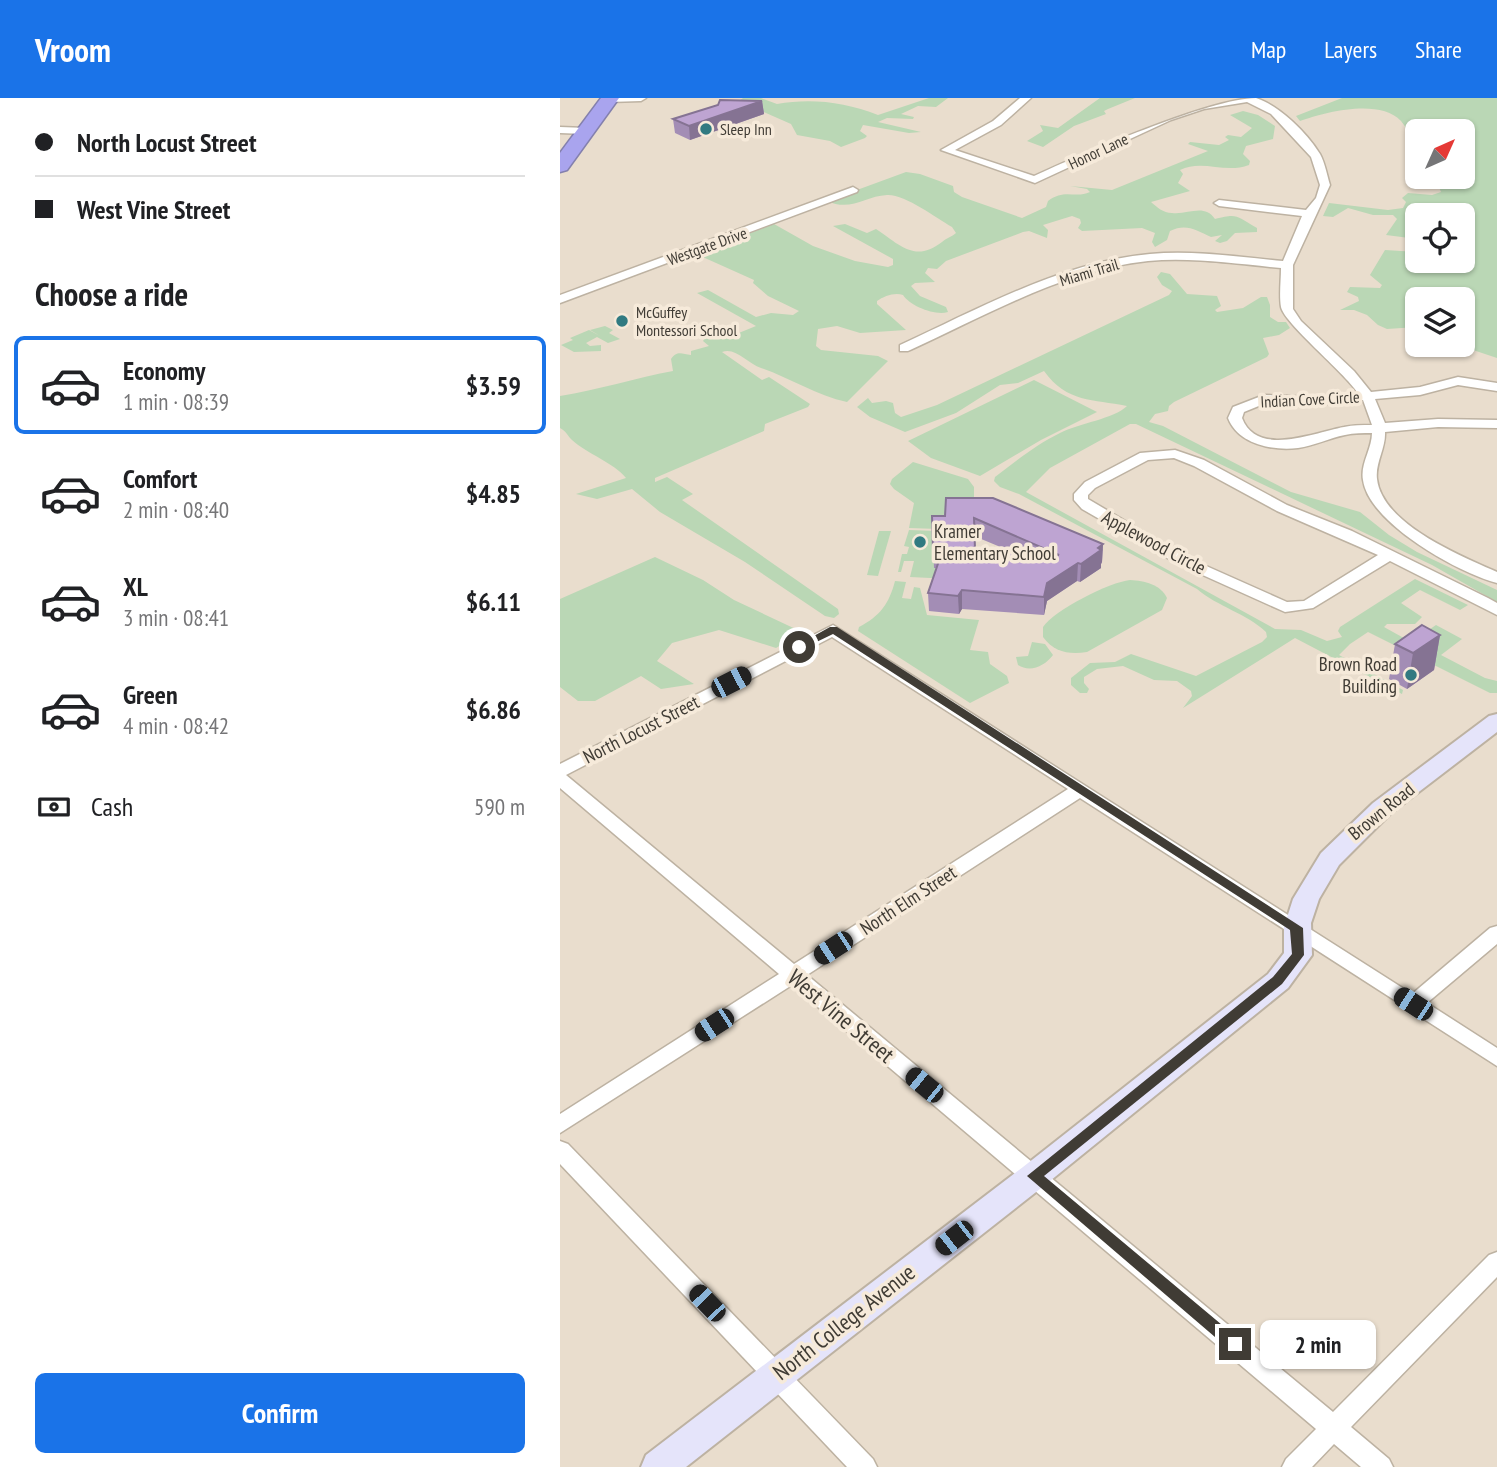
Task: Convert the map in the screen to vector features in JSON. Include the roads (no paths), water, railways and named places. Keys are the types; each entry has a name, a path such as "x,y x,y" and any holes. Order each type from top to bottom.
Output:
{"highway":[{"path":"560,166 609,99"}],"street":[{"path":"609,99 641,98"},
{"name":"Honor Lane","path":"1026,98 997,123 946,150 1035,180 1167,118 1202,106 1250,98"},
{"path":"1250,98 1274,112 1296,132 1316,156 1325,185 1321,198 1310,211 1287,265 1287,309 1296,323 1368,396 1380,429 1368,471 1372,489 1385,510 1413,534 1439,551 1497,578"},
{"path":"560,130 586,131"},
{"name":"Westgate Drive","path":"560,299 853,190"},
{"path":"1219,203 1310,211"},
{"name":"Miami Trail","path":"904,348 1079,272 1122,262 1175,257 1287,265"},
{"name":"Indian Cove Circle","path":"1497,387 1458,380 1420,391 1316,401 1264,399 1238,410 1235,418 1246,434 1262,441 1284,444 1298,444 1344,432 1438,423 1497,424"},
{"name":"Applewood Circle","path":"1389,555 1308,605 1285,607 1146,541 1087,506 1081,500 1081,494 1090,485 1145,456 1175,454 1199,463 1282,508 1389,555 1497,610"},
{"name":"North Locust Street","path":"560,771 833,630 1081,789"},
{"name":"Brown Road","path":"1297,928 1314,883 1330,857 1351,833 1497,721"},
{"name":"West Vine Street","path":"560,779 1380,1467"},
{"path":"1081,789 1497,1058"},
{"name":"North Elm Street","path":"560,1125 1081,789"},
{"name":"North College Avenue","path":"659,1467 1034,1176 1278,981 1298,955 1297,928"},
{"path":"1413,1004 1497,933"},
{"path":"560,1150 864,1467"},
{"path":"1295,1467 1497,1262"}],"place":[{"name":"Sleep Inn","path":"706,129"},
{"name":"McGuffey Montessori School","path":"622,321"},
{"name":"Kramer Elementary School","path":"920,542"},
{"name":"Brown Road Building","path":"1411,675"}]}
